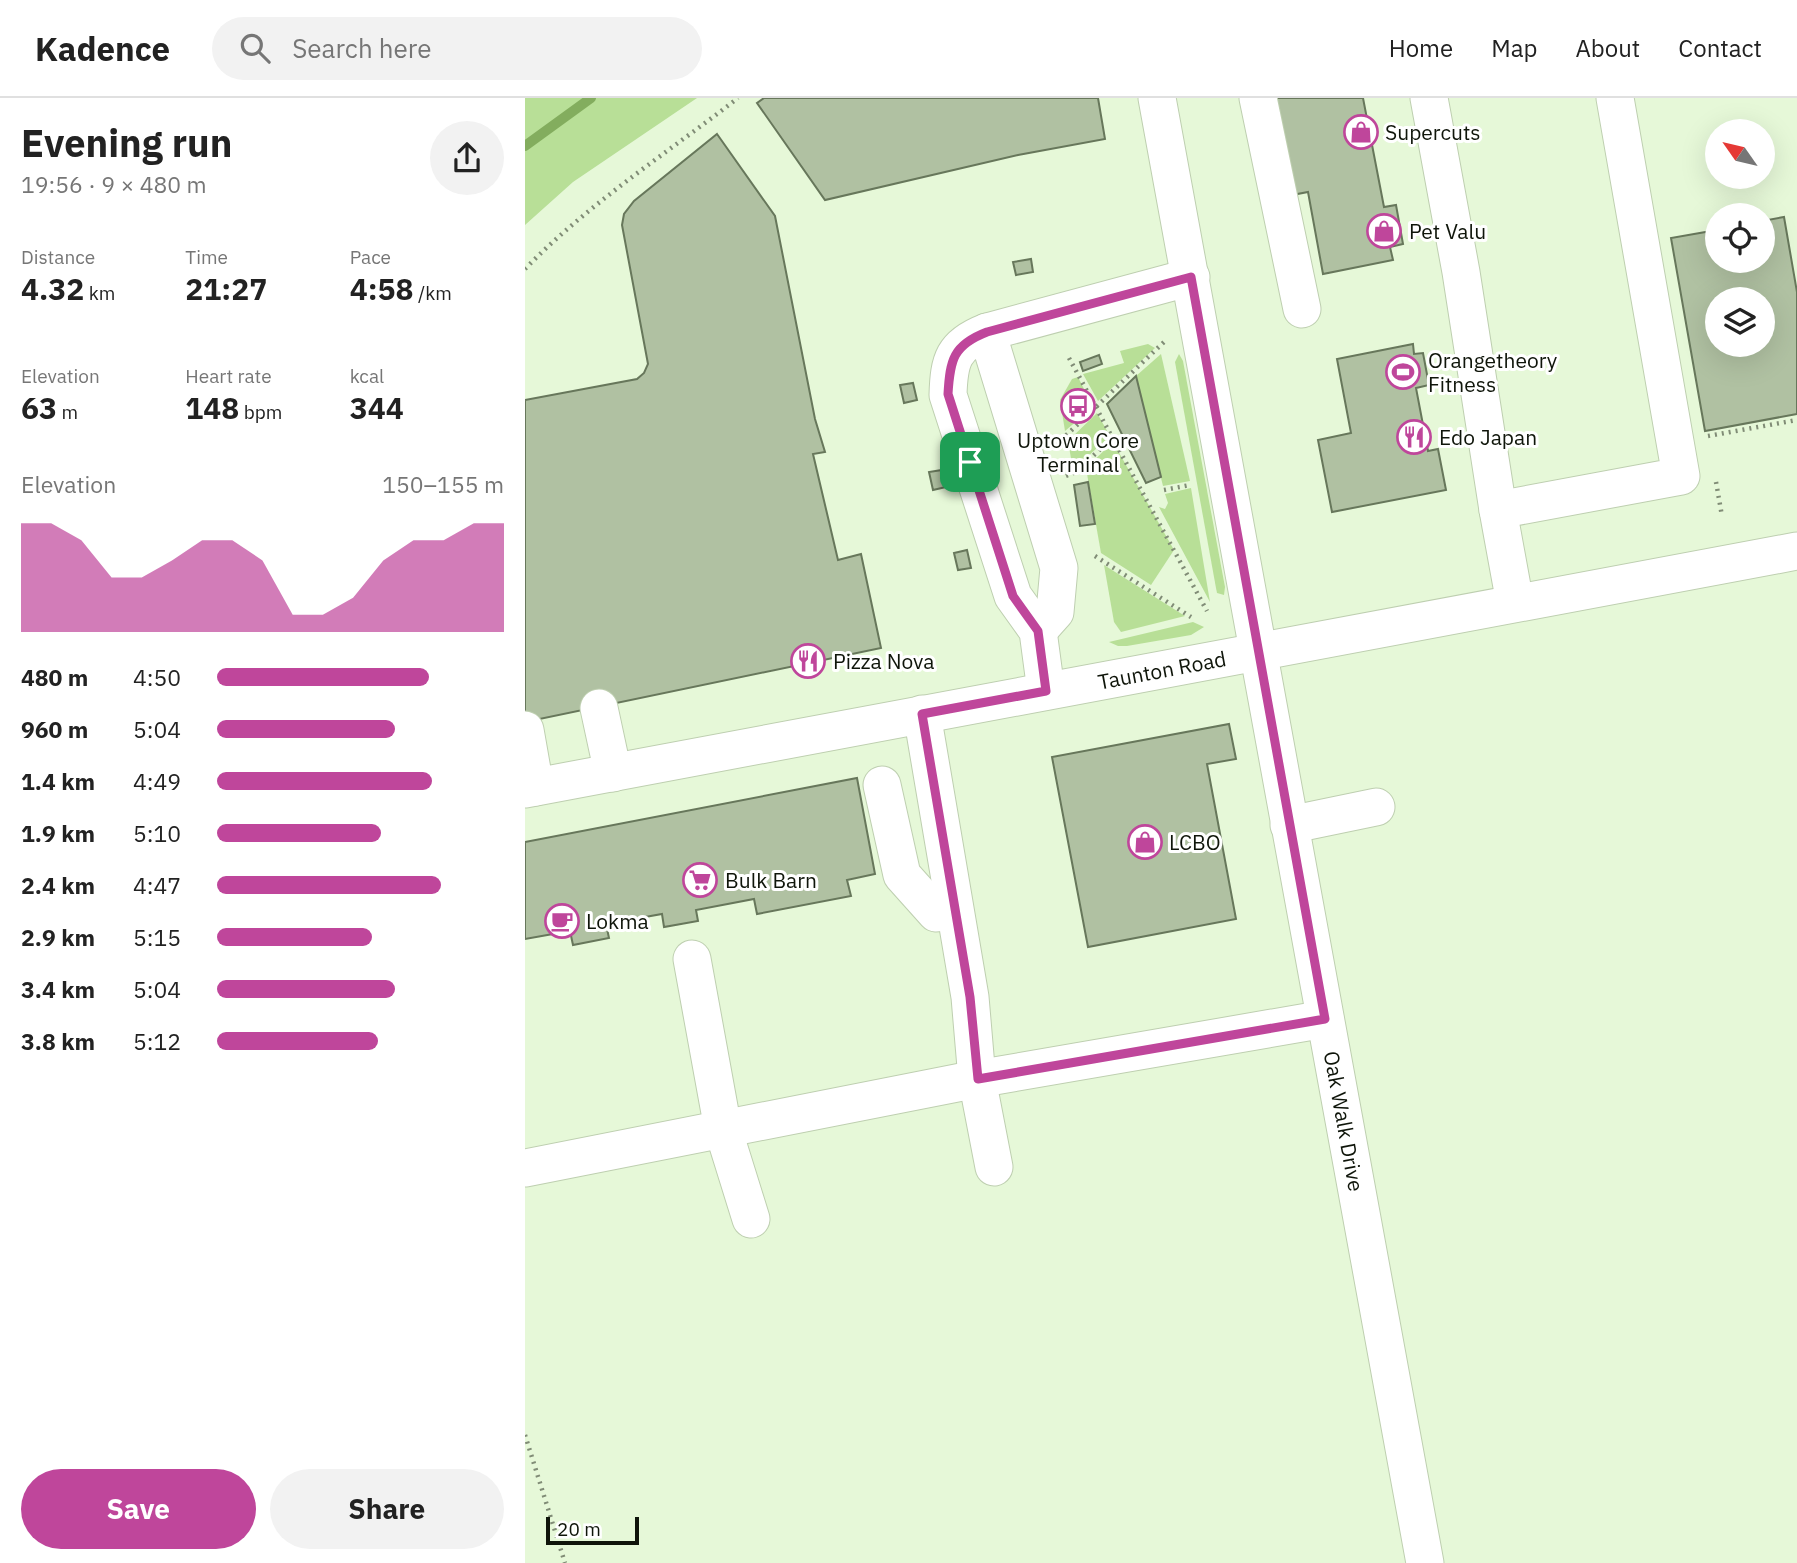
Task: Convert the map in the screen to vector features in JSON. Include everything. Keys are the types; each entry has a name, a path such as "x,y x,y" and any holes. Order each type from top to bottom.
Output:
{"street":[{"name":"Oak Walk Drive","path":"1157,98 1425,1563"},
{"path":"1258,98 1301,309"},
{"path":"1429,98 1461,272 1515,603"},
{"path":"1498,510 1681,476 1615,98"},
{"path":"1046,691 1038,631 1013,596 948,394 949,370 955,352 968,339 987,332 1191,277"},
{"path":"987,332 1059,568 1055,612 1038,631"},
{"name":"Taunton Road","path":"530,788 1797,551"},
{"path":"599,708 613,773"},
{"path":"922,714 970,997 978,1079 994,1167"},
{"path":"525,730 530,788"},
{"path":"882,785 902,875 936,914"},
{"path":"1289,825 1376,807"},
{"path":"692,960 723,1129 751,1219"},
{"path":"525,1168 978,1079 1325,1019"}],"path":[{"path":"525,269 544,249 584,216 738,98"},
{"path":"1050,450 1164,342"},
{"path":"1069,358 1207,611"},
{"path":"1708,437 1797,421"},
{"path":"1066,476 1076,472 1112,438"},
{"path":"1715,476 1722,516"},
{"path":"1164,490 1190,485"},
{"path":"1095,556 1191,617"},
{"path":"525,1436 565,1563"}],"green space":[{"path":"525,98 697,98 573,182 525,225"},
{"path":"1148,344 1155,348 1098,401 1083,374 1124,363 1120,351"},
{"path":"1161,354 1190,481 1163,486 1136,376"},
{"path":"1179,354 1183,361 1225,587 1224,595 1217,593 1216,588 1175,362"},
{"path":"1078,377 1093,407 1065,431 1060,400 1072,379"},
{"path":"1097,413 1110,436 1073,470 1068,441"},
{"path":"1113,442 1174,550 1151,585 1101,553 1086,468"},
{"path":"1191,488 1210,602 1159,507 1165,509 1168,503 1165,494"},
{"path":"1104,565 1185,616 1121,632 1114,622"},
{"path":"1193,622 1204,627 1191,635 1127,646 1109,642"}],"building":[{"path":"764,98 1098,98 1105,139 1018,155 825,200 757,103"},
{"path":"1268,98 1363,98 1384,207 1396,205 1403,244 1390,247 1393,260 1323,274 1308,192 1287,196"},
{"path":"717,134 775,216 815,419 825,452 813,454 838,560 861,554 881,648 525,722 525,400 637,379 644,373 648,364 622,225 624,214 634,201"},
{"path":"1784,217 1797,292 1797,414 1705,431 1671,238 1705,232 1705,273 1775,273 1775,219"},
{"path":"1031,259 1033,272 1016,275 1013,262"},
{"path":"1413,344 1414,354 1423,353 1429,385 1416,388 1428,451 1438,449 1446,490 1332,512 1318,440 1351,433 1337,359"},
{"path":"1099,355 1102,364 1083,371 1080,362"},
{"path":"1136,376 1161,477 1146,483 1107,404"},
{"path":"913,383 917,400 904,403 900,385"},
{"path":"942,470 946,487 933,490 929,472"},
{"path":"1088,482 1095,524 1080,526 1074,485"},
{"path":"967,550 971,568 958,570 954,553"},
{"name":"LCBO","path":"1229,724 1236,759 1207,764 1236,919 1088,947 1052,757"},
{"path":"857,778 875,874 847,880 851,896 757,914 754,899 696,910 698,921 664,927 662,914 606,924 609,938 573,945 570,931 525,939 525,842"}],"waterway":[{"path":"525,146 591,98"}],"place":[{"name":"Supercuts","path":"1361,132"},
{"name":"Pet Valu","path":"1384,231"},
{"name":"Orangetheory Fitness","path":"1403,372"},
{"name":"Uptown Core Terminal","path":"1078,406"},
{"name":"Edo Japan","path":"1414,437"},
{"name":"Pizza Nova","path":"808,661"},
{"name":"LCBO","path":"1145,842"},
{"name":"Bulk Barn","path":"700,880"},
{"name":"Lokma","path":"562,921"}],"route":[{"path":"1191,277 1325,1019 978,1079 970,997 922,714 1046,691 1038,631 1013,596 970,462 948,394 949,370 955,352 968,339 1191,277"}]}
